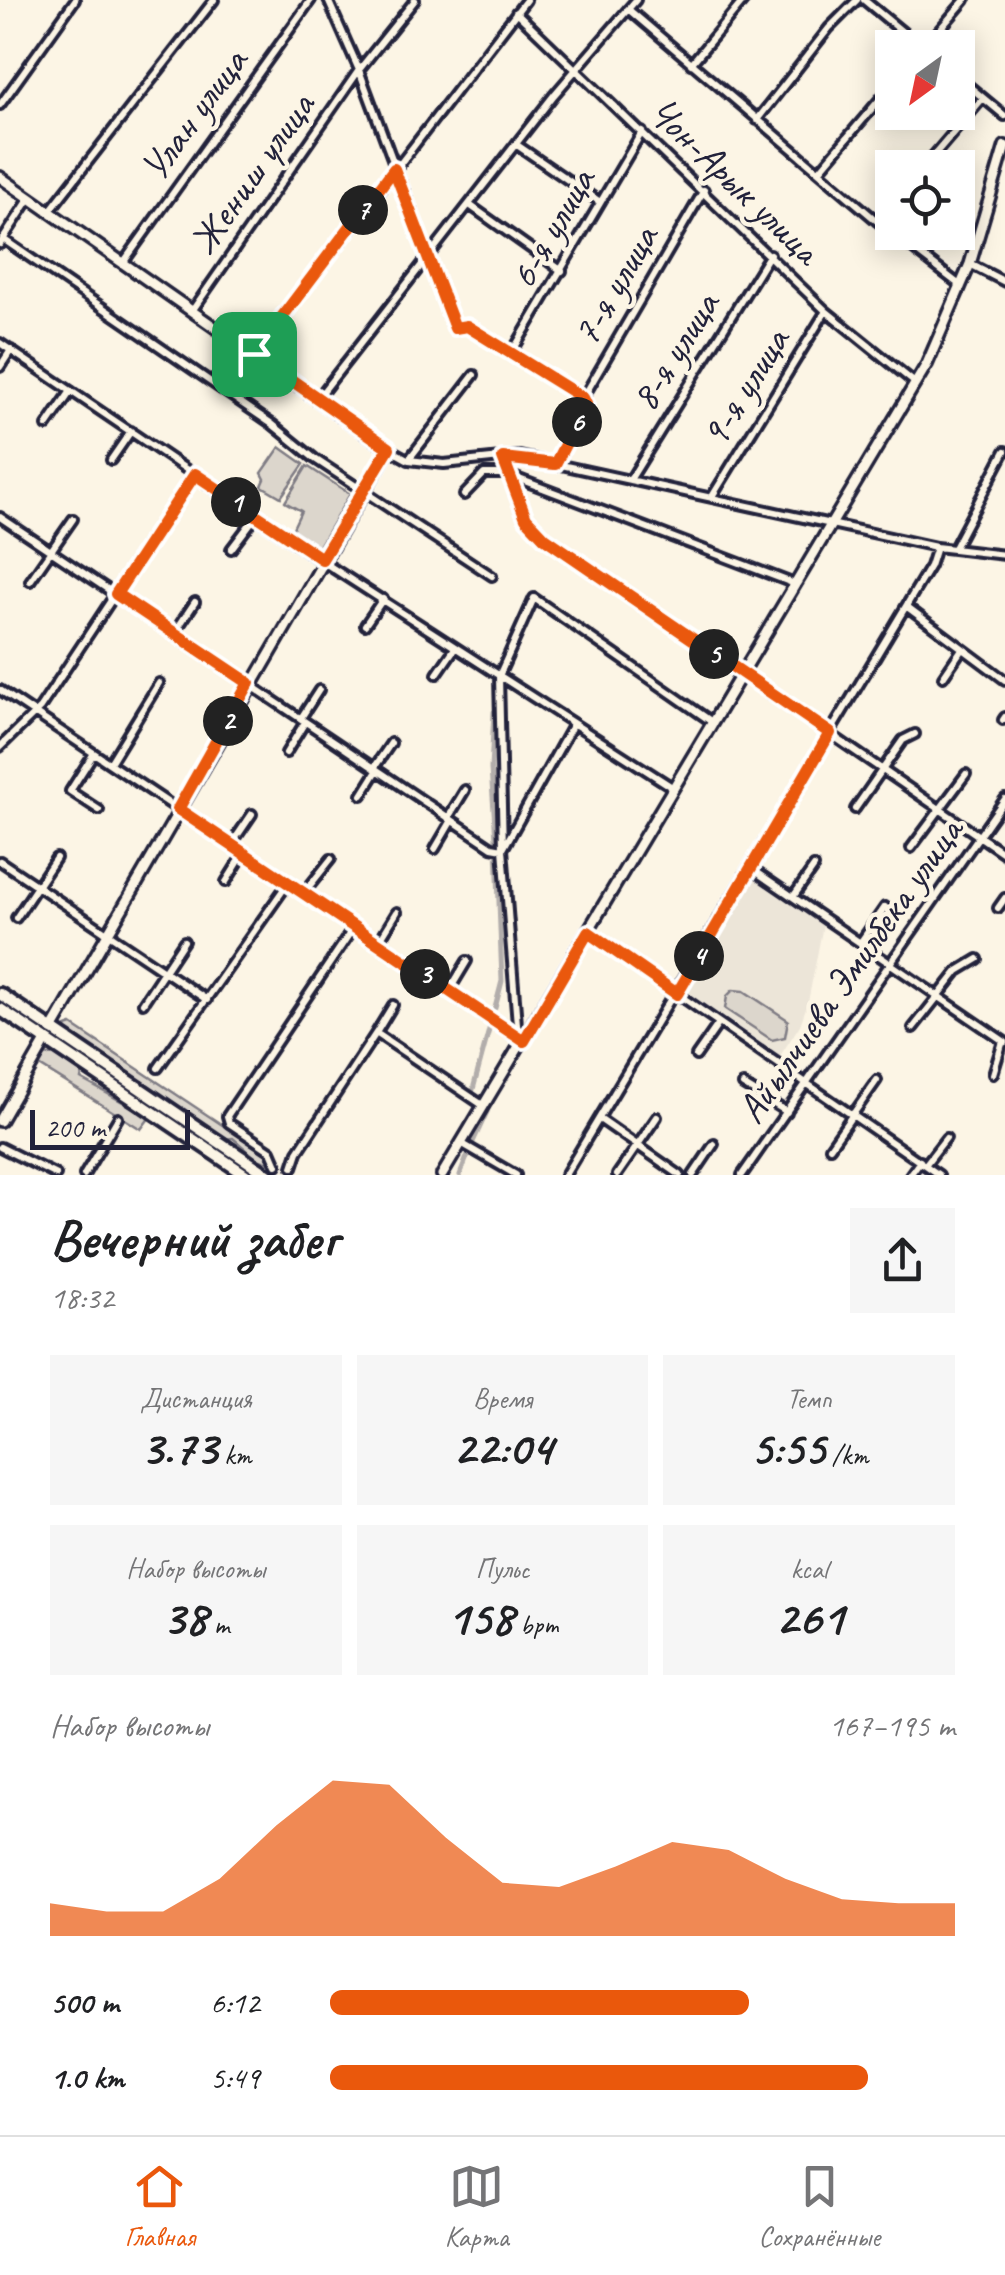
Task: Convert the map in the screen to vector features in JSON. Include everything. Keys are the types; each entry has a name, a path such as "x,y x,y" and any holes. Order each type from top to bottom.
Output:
{"main road":[{"path":"442,1175 916,384 962,286 1004,151"},
{"path":"0,177 389,448 104,933 0,1121"},
{"path":"0,994 49,1035 246,1175"},
{"path":"0,1009 49,1035 268,1175"}],"street":[{"path":"0,104 75,0"},
{"path":"49,212 214,0"},
{"name":"Улан улица","path":"123,262 312,0"},
{"path":"328,0 359,70 455,328 467,326 583,398"},
{"name":"Жениш улица","path":"192,311 359,70 414,0"},
{"path":"254,354 526,0"},
{"path":"318,398 577,68 636,0"},
{"path":"690,64 744,0"},
{"path":"757,120 829,28 861,0 900,30"},
{"path":"938,30 964,0"},
{"path":"628,9 875,219"},
{"name":"Чон-Арык улица","path":"516,12 826,310 916,384"},
{"path":"975,91 1005,116"},
{"path":"938,150 983,98"},
{"path":"820,171 875,105"},
{"name":"6-я улица","path":"511,354 642,132"},
{"path":"516,145 600,202"},
{"name":"7-я улица","path":"555,464 586,404 583,398 704,190"},
{"path":"30,198 2,242 492,576"},
{"path":"471,206 562,271"},
{"path":"915,250 962,286"},
{"name":"8-я улица","path":"630,480 770,254"},
{"path":"970,264 1005,282"},
{"name":"9-я улица","path":"713,495 826,310"},
{"path":"0,342 256,516 672,788"},
{"path":"0,366 11,350"},
{"path":"409,460 474,374"},
{"path":"47,426 71,391"},
{"path":"111,460 131,430"},
{"path":"389,448 409,460 444,464 503,458 555,464 936,546 1005,555"},
{"path":"954,548 1005,451"},
{"path":"503,458 526,518 545,538 1005,854"},
{"path":"0,747 34,714 195,474"},
{"path":"464,495 484,474 506,474 796,584"},
{"path":"231,550 256,516"},
{"path":"0,517 450,819 503,849"},
{"path":"30,582 73,520"},
{"path":"565,1175 752,869 930,566 936,546"},
{"path":"521,1039 503,849 498,676 534,598 712,722"},
{"path":"366,625 383,599"},
{"path":"175,632 195,602"},
{"path":"906,606 1005,680"},
{"path":"437,674 455,648"},
{"path":"943,677 962,649"},
{"path":"110,763 160,683"},
{"path":"0,690 521,1039"},
{"path":"286,753 319,690"},
{"path":"503,849 574,724"},
{"path":"855,809 902,740 915,734"},
{"path":"362,795 391,743"},
{"path":"94,753 70,790 99,810"},
{"path":"911,848 966,774"},
{"path":"434,849 464,790"},
{"name":"Айылчиева Эмилбека улица","path":"742,1175 1005,799"},
{"path":"231,844 252,814"},
{"path":"226,882 244,854"},
{"path":"16,918 56,858"},
{"path":"304,893 332,859"},
{"path":"0,862 207,1000"},
{"path":"793,897 814,867"},
{"path":"752,869 1004,1041 993,1074"},
{"path":"158,1068 288,883"},
{"path":"998,908 1005,898"},
{"path":"860,943 885,907"},
{"path":"378,943 397,912"},
{"path":"278,1165 272,1151 229,1123 227,1116 354,927"},
{"path":"588,932 939,1175"},
{"path":"143,1003 184,941"},
{"path":"913,1028 958,971 978,959"},
{"path":"450,991 467,961"},
{"path":"294,1167 298,1152 394,1005"},
{"path":"696,1056 719,1023"},
{"path":"376,1033 484,1106"},
{"path":"830,1146 877,1080"},
{"path":"743,1085 787,1112"},
{"path":"0,1096 11,1102"},
{"path":"617,1175 656,1117"},
{"path":"84,1175 118,1118"},
{"path":"602,1120 680,1175"},
{"path":"910,1175 946,1138"},
{"path":"462,1143 516,1175"},
{"path":"693,1175 714,1144"},
{"path":"0,1148 56,1175"}],"shaded area":[{"path":"280,447 304,464 281,497 262,486 262,473"},
{"path":"307,466 350,494 318,548 292,530 301,511 285,502"},
{"path":"751,876 823,925 808,1002 800,1025 780,1056 683,989"},
{"path":"733,990 744,991 788,1020 785,1037 772,1040 725,1009 727,996"},
{"path":"72,1025 266,1154 269,1163 257,1159 233,1138 223,1139 67,1034 66,1027"},
{"path":"54,1054 82,1074 81,1079 150,1117 141,1129 38,1065 44,1056"}],"waterway":[{"path":"494,712 491,769 496,839"},
{"path":"495,1008 502,981 497,849"},
{"path":"472,1093 490,1026"},
{"path":"472,1144 487,1112"},
{"path":"460,1175 469,1152"}],"route":[{"path":"394,169 455,328 467,326 583,398 586,404 555,464 520,456 503,458 526,518 545,538 830,733 677,994 588,932 524,1041 178,809 249,683 116,594 138,556 195,474 322,559 389,448 254,354 394,169"}]}
